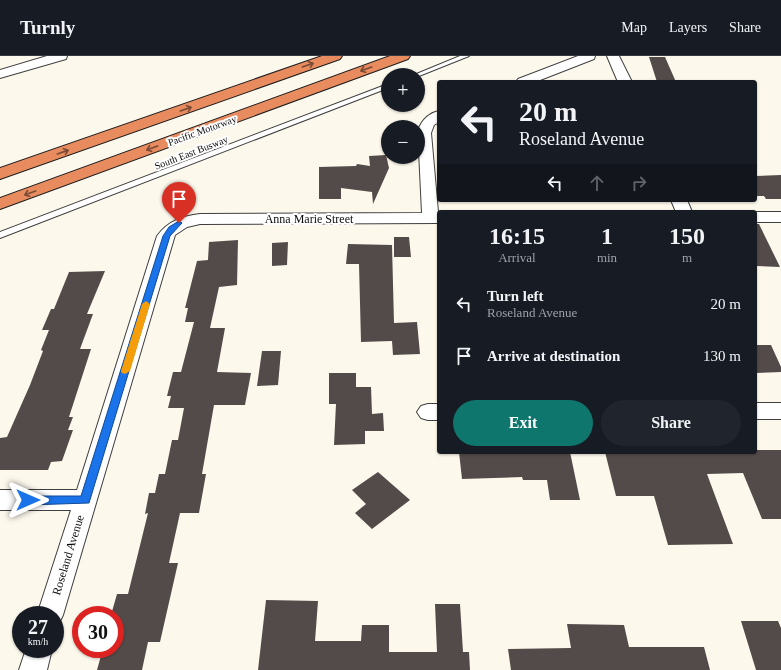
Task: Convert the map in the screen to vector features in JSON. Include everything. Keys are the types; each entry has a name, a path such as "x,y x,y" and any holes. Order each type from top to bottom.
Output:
{"highway":[{"path":"0,174 335,56"},
{"name":"Pacific Motorway","path":"0,204 403,56"}],"street":[{"path":"0,74 32,60 61,56"},
{"path":"528,80 589,56"},
{"path":"613,56 624,80"},
{"path":"435,218 424,133 428,123 437,116"},
{"path":"757,217 781,217"},
{"name":"Anna Marie Street","path":"179,223 200,219 435,218"},
{"name":"Roseland Avenue","path":"53,606 166,236 171,229 179,223"},
{"path":"757,411 781,411"},
{"path":"0,500 85,500"},
{"path":"33,670 36,658"}],"lane":[{"path":"425,72 466,56"},
{"name":"South East Busway","path":"0,235 381,89"}],"building":[{"path":"649,57 665,57 675,80 656,80"},
{"path":"381,155 381,164 388,164 389,168 373,204 372,192 341,188 341,199 319,199 319,167 356,166 357,164 370,166 369,156"},
{"path":"781,175 781,199 766,199 764,196 757,196 757,176"},
{"path":"757,224 759,224 780,267 757,266"},
{"path":"394,237 409,237 411,257 394,257"},
{"path":"238,240 237,285 219,287 210,328 225,328 217,372 251,373 245,405 214,405 202,474 206,474 199,513 180,513 169,563 178,563 160,642 148,642 142,670 97,670 100,658 124,658 124,606 114,606 117,594 128,594 148,513 145,514 149,493 155,493 159,474 165,474 172,440 178,440 184,408 168,408 171,396 167,396 173,372 181,372 194,322 185,322 188,308 185,308 197,261 208,260 209,242"},
{"path":"288,242 287,265 272,266 272,243"},
{"path":"348,244 392,245 394,323 417,322 420,354 393,355 392,341 361,342 359,264 346,264"},
{"path":"105,271 87,314 93,314 80,349 91,349 69,417 73,417 68,430 73,430 62,461 51,462 48,470 0,470 0,438 7,437 30,385 49,330 42,330 51,309 54,309 69,272"},
{"path":"757,345 771,345 781,367 781,372 757,373"},
{"path":"262,351 281,351 278,385 257,386"},
{"path":"329,373 356,373 356,387 371,387 372,414 383,413 384,431 365,431 365,444 334,445 336,404 329,404"},
{"path":"757,450 781,450 781,519 762,519 743,473 707,474 733,544 668,545 654,496 616,496 606,454 757,454"},
{"path":"459,454 570,454 580,500 550,500 547,480 523,480 522,477 462,479"},
{"path":"378,472 410,500 372,529 355,513 366,504 352,490"},
{"path":"266,600 318,601 315,641 361,641 362,625 389,625 389,652 437,652 435,604 460,604 463,652 469,652 470,670 258,670"},
{"path":"741,621 778,621 781,628 781,670 756,670"},
{"path":"567,624 624,625 629,647 704,647 710,670 511,670 508,649 571,648"}],"slow traffic":[{"path":"125,371 146,304"}],"route":[{"path":"28,500 85,500 166,236 171,229 179,223"}]}
